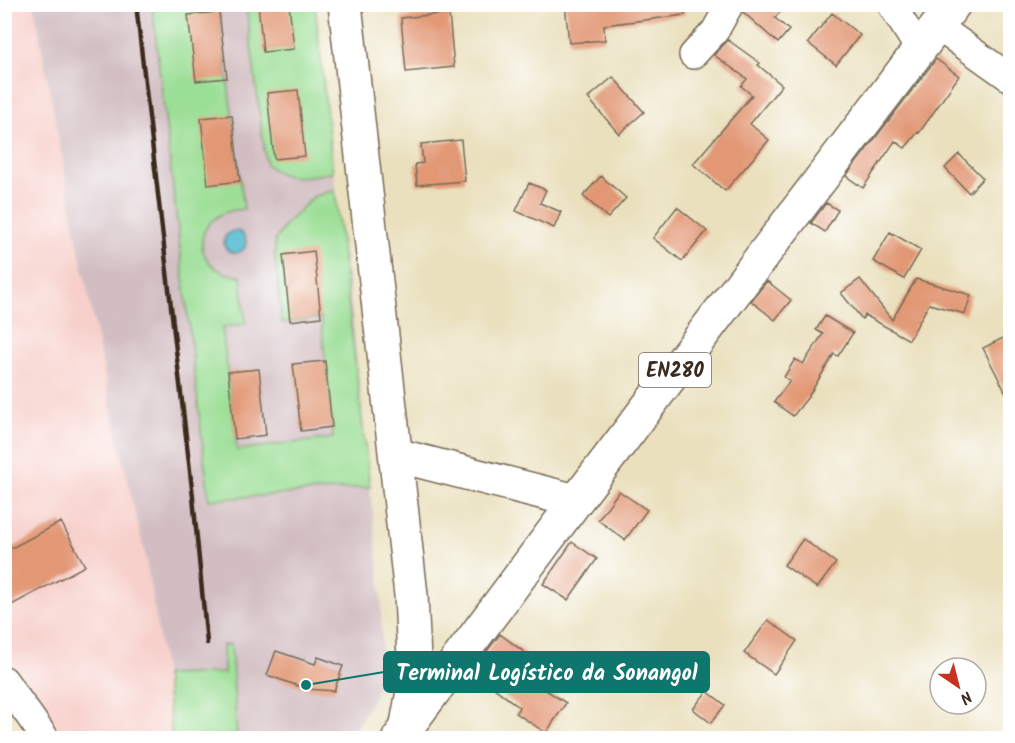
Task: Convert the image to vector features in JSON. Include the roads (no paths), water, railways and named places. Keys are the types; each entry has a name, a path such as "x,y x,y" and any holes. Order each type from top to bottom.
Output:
{"main road":[{"path":"345,4 411,595 415,681 409,735"},
{"name":"EN280","path":"409,735 576,501 937,27"},
{"path":"396,455 576,501"}],"street":[{"path":"693,56 715,31 730,4"},
{"path":"891,4 937,27 1011,78"},
{"path":"4,680 45,738"}],"water":[{"path":"235,231 243,234 246,242 243,250 235,253 227,250 224,242 227,234"}],"railway":[{"path":"136,4 193,497 207,643"}],"place":[{"name":"Terminal Logístico da Sonangol","path":"306,685"}]}
